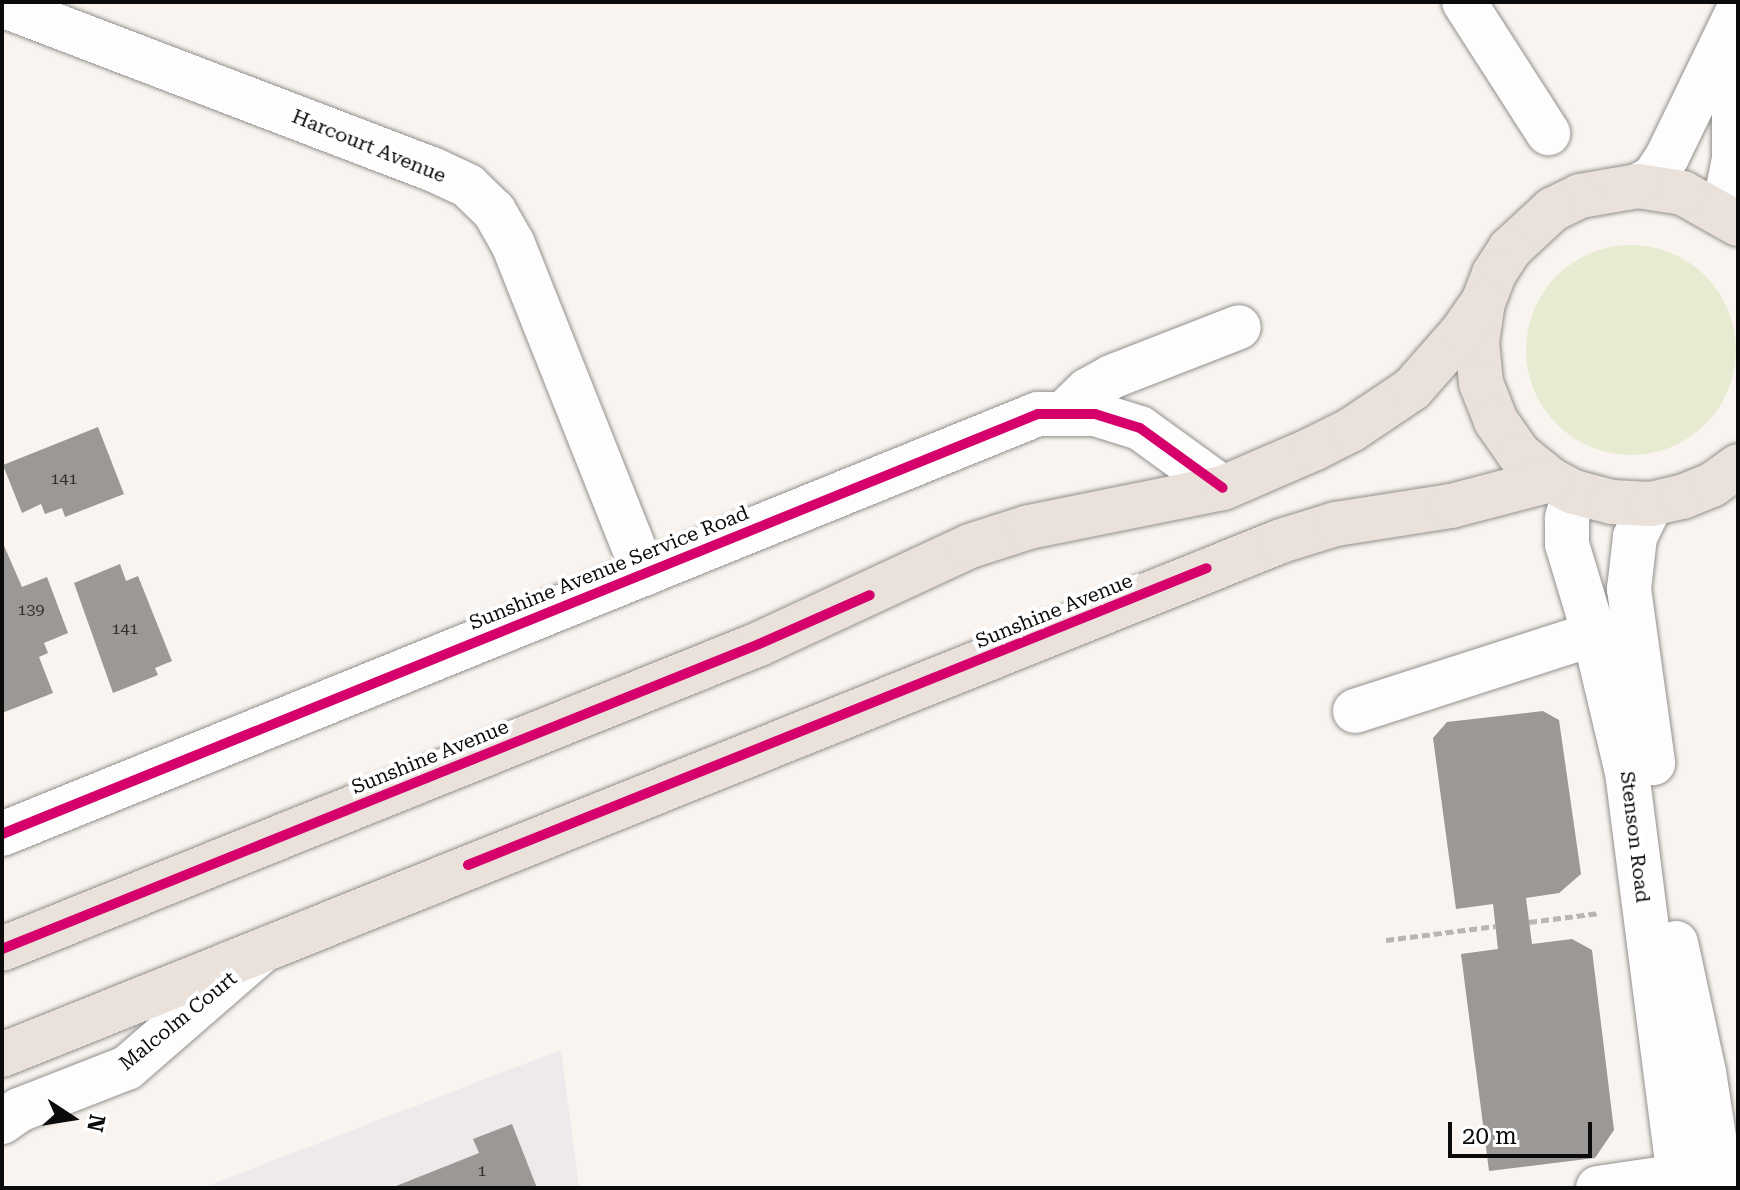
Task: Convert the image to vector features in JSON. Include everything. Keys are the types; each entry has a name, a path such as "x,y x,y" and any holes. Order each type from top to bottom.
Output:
{"main road":[{"path":"1734,220 1683,193 1638,186 1595,192 1553,209 1510,249 1494,274 1483,302 1477,342 1486,396 1496,421 1519,454 1562,486 1612,502 1651,504 1682,497 1712,485 1738,466"},
{"name":"Sunshine Avenue","path":"2,949 759,644 970,546 1029,527 1223,488 1339,436 1383,410 1412,389 1440,359 1483,302"},
{"name":"Sunshine Avenue","path":"2,1055 1281,541 1336,524 1562,486"}],"street":[{"path":"1464,2 1548,133"},
{"name":"Harcourt Avenue","path":"2,5 418,163 468,186 494,211 513,244 644,574"},
{"path":"1638,186 1654,177 1681,133 1738,11"},
{"path":"1734,220 1734,84 1738,66"},
{"path":"1066,411 1088,390 1111,377 1239,327"},
{"name":"Sunshine Avenue Service Road","path":"2,834 1009,423 1038,414 1066,411 1095,414 1140,428 1223,488"},
{"name":"Stenson Road","path":"1562,486 1567,544 1594,634 1627,772 1644,908 1700,1181"},
{"name":"Stenson Road","path":"1651,504 1635,537 1630,562 1634,638 1678,960 1704,1072 1700,1181"},
{"path":"1355,711 1594,634"},
{"name":"Malcolm Court","path":"2,1122 19,1110 127,1068 263,950"},
{"path":"1598,1188 1700,1181"}],"path":[{"path":"1529,922 1644,908"},
{"path":"1386,940 1496,926"}],"shaded area":[{"path":"561,1050 579,1188 202,1188"}],"green space":[{"path":"1631,245 1671,253 1705,276 1728,310 1736,350 1728,390 1705,424 1671,447 1631,455 1591,447 1557,424 1534,390 1526,350 1534,310 1557,276 1591,253"}],"building":[{"path":"98,427 124,494 65,517 62,508 45,514 41,504 22,513 3,465"},
{"path":"2,541 22,587 47,577 68,633 44,643 48,653 39,657 53,693 2,713"},
{"path":"120,564 126,581 138,576 172,661 155,668 158,675 113,693 74,583"},
{"path":"1543,711 1559,720 1581,874 1559,893 1526,898 1532,944 1572,939 1592,950 1614,1130 1595,1158 1489,1171 1461,954 1498,949 1493,904 1456,909 1433,738 1447,722"},
{"path":"512,1124 537,1188 391,1188 479,1153 473,1139"}],"cycle path":[{"path":"2,834 1038,414 1095,414 1140,428 1223,488"},
{"path":"468,865 1207,568"},
{"path":"2,949 759,644 870,595"}]}
